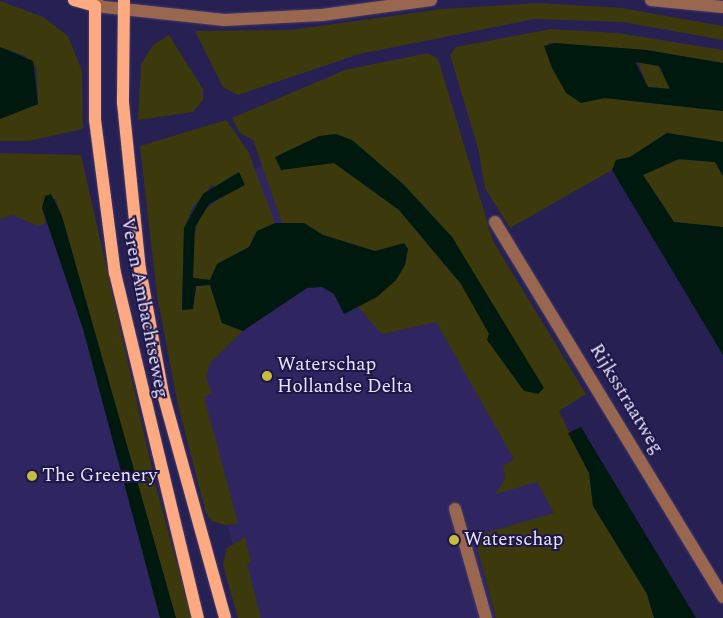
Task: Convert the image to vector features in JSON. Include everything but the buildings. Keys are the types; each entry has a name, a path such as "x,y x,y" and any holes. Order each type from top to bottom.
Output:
{"main road":[{"path":"74,0 96,3"},
{"name":"Veren Ambachtseweg","path":"96,3 95,120 115,273 198,618"},
{"name":"Veren Ambachtseweg","path":"124,5 123,112 140,269 164,394 225,618"}],"street":[{"path":"96,3 124,5 224,20 322,15 431,0"},
{"path":"651,0 723,7"},
{"name":"Rijksstraatweg","path":"495,222 723,597"},
{"path":"455,509 486,618"}],"shaded area":[{"path":"0,1 43,17 68,36 82,71 83,129 29,141 0,141 0,119 38,104 36,67 25,56 0,47"},
{"path":"538,3 622,8 723,26 723,40 623,22 535,19 359,54 238,95 223,87 195,31 291,30 442,9"},
{"path":"551,29 618,33 723,50 723,63 646,50 548,43 581,102 605,98 723,111 723,142 667,133 630,157 616,160 612,170 510,228 485,188 478,148 450,55 456,47"},
{"path":"169,35 203,89 203,100 193,112 138,120 141,64 153,45"},
{"path":"555,43 646,50 723,63 723,111 605,98 581,103 566,93 552,68 544,46","holes":["635,62 659,66 670,89 648,87"]},
{"path":"0,47 33,61 38,104 0,119"},
{"path":"428,53 438,59 493,241 586,394 559,411 589,473 593,506 647,594 654,618 496,618 474,536 554,513 537,482 496,494 505,478 503,466 514,459 436,322 382,334 358,307 396,280 405,265 408,249 404,244 375,251 323,235 304,223 282,223 253,140 240,133 232,118 345,70","holes":["352,140 404,185 452,237 524,391 461,284 399,210 334,163 316,161"]},
{"path":"637,61 659,66 670,89 648,87"},
{"path":"226,120 248,151 275,223 257,231 249,247 217,264 210,280 193,278 191,243 202,212 227,192 212,185 193,207 184,228 182,310 193,309 196,286 210,285 222,323 243,331 210,363 206,378 212,393 204,397 238,523 226,525 212,521 206,513 178,405 157,295 140,146"},
{"path":"667,133 723,142 723,176 715,162 679,159 643,175 674,222 723,227 723,355 612,170 616,160 630,157"},
{"path":"336,134 352,140 404,185 452,237 544,388 538,394 524,391 487,340 489,334 461,284 399,210 334,163 281,170 275,157 319,136"},
{"path":"326,139 461,260 684,618 252,618 197,406 229,180"},
{"path":"0,153 81,155 157,491 192,618 176,618 56,199 46,199 42,208 46,223 37,226 13,215 0,219"},
{"path":"672,159 715,162 723,176 723,227 674,222 643,175"},
{"path":"239,172 245,185 209,204 195,227 193,278 210,280 217,264 249,247 257,231 275,223 304,223 323,235 375,251 404,243 408,249 405,265 396,280 377,297 344,314 334,294 322,287 307,288 243,331 222,323 210,285 196,286 193,309 182,310 184,228 203,194"},
{"path":"0,187 62,216 171,618 0,618"},
{"path":"51,194 62,216 176,618 160,618 83,329 42,208 45,196"},
{"path":"581,427 696,618 654,618 647,594 593,506 589,473 568,433"},
{"path":"245,537 251,562 247,564 261,618 238,618 223,565 227,548"}],"place":[{"name":"Waterschap Hollandse Delta","path":"267,376"},
{"name":"The Greenery","path":"32,476"},
{"name":"Waterschap","path":"454,540"}]}
